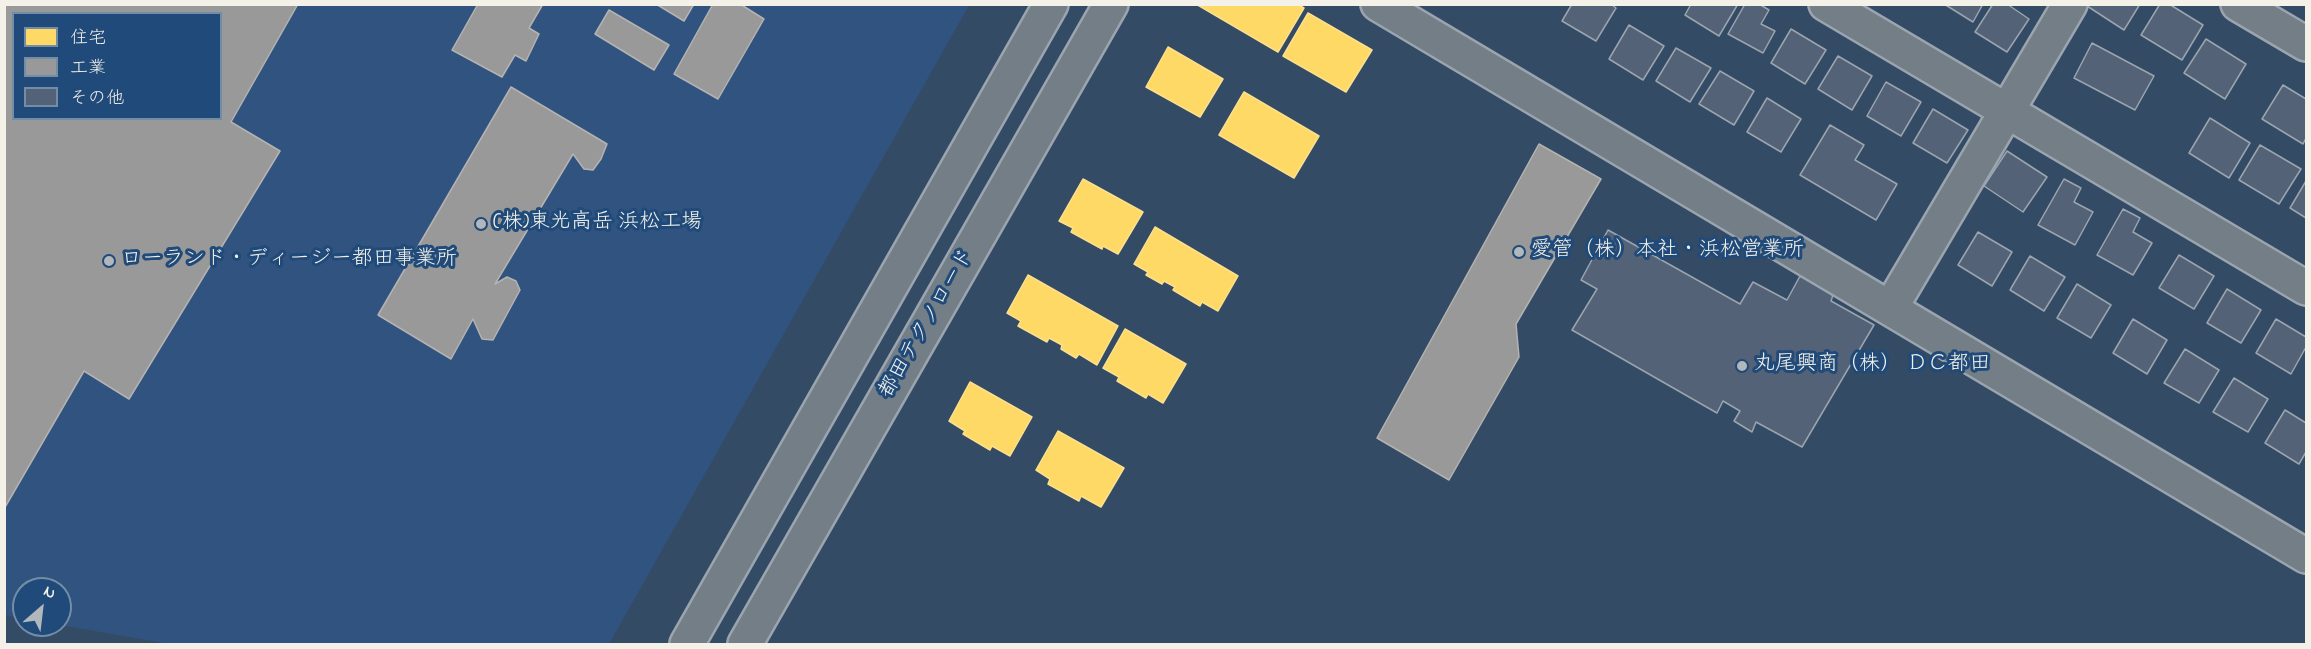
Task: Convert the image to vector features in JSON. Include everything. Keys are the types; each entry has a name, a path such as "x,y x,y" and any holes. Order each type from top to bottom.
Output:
{"street":[{"path":"687,645 1051,4"},
{"name":"都田テクノロード","path":"745,645 1111,4"},
{"path":"1826,4 2307,288"},
{"path":"1891,307 2070,4"},
{"path":"2238,4 2307,45"},
{"path":"1384,6 2307,556"}],"shaded area":[{"path":"4,5 969,5 609,644 170,644 72,627 72,577 12,577 12,616 5,615"}],"building: 住宅":[{"path":"1196,4 1297,4 1304,8 1278,52"},
{"path":"1308,13 1372,50 1346,92 1283,56"},
{"path":"1168,47 1223,79 1200,117 1146,87"},
{"path":"1244,92 1319,136 1294,178 1219,135"},
{"path":"1083,179 1143,212 1118,254 1103,246 1102,249 1071,232 1073,228 1059,221"},
{"path":"1155,227 1238,276 1218,311 1202,302 1200,306 1173,290 1175,287 1164,281 1162,284 1146,275 1148,272 1134,264"},
{"path":"1028,275 1118,326 1097,365 1079,354 1076,358 1061,349 1062,345 1049,338 1047,342 1018,326 1021,321 1007,313"},
{"path":"1125,329 1186,364 1163,403 1148,394 1146,398 1117,381 1119,377 1103,368"},
{"path":"970,382 1032,417 1010,456 992,446 990,450 963,434 965,431 949,421"},
{"path":"1058,431 1124,468 1101,507 1081,496 1079,501 1048,484 1050,479 1036,470"}],"building: 工業":[{"name":"ローランド・ディージー都田事業所","path":"4,4 298,4 231,122 280,151 129,399 84,371 4,509"},
{"path":"478,4 543,4 529,28 539,34 526,61 515,55 502,77 452,50"},
{"path":"656,4 694,4 684,21"},
{"path":"713,4 740,4 764,19 718,99 674,74"},
{"path":"609,10 669,45 654,70 595,34"},
{"name":"(株)東光高岳 浜松工場","path":"511,87 607,144 601,159 593,170 584,169 573,154 495,284 507,277 516,281 520,290 493,340 482,339 473,319 451,359 378,315"},
{"name":"愛管（株）本社・浜松営業所","path":"1539,144 1601,179 1516,324 1519,357 1449,480 1377,438"}],"building: その他":[{"path":"1572,4 1611,4 1616,8 1596,41 1562,21"},
{"path":"1691,4 1738,4 1719,36 1685,15"},
{"path":"1745,4 1759,4 1769,10 1761,24 1775,31 1763,53 1728,34"},
{"path":"1944,4 1983,4 1973,22"},
{"path":"1993,4 2007,4 2029,19 2007,52 1975,32"},
{"path":"2084,4 2140,4 2124,30"},
{"path":"2160,4 2169,4 2203,25 2182,60 2141,35"},
{"path":"1629,25 1664,46 1643,80 1609,59"},
{"path":"1791,29 1826,50 1805,84 1771,63"},
{"path":"2206,39 2246,64 2225,99 2184,73"},
{"path":"2092,43 2154,76 2135,110 2074,78"},
{"path":"1676,48 1711,68 1690,102 1656,81"},
{"path":"1838,56 1872,76 1852,110 1818,89"},
{"path":"1720,71 1754,91 1734,125 1699,104"},
{"path":"1886,82 1921,102 1901,136 1867,116"},
{"path":"2283,85 2306,99 2306,138 2303,144 2262,119"},
{"path":"1767,98 1801,119 1781,152 1747,132"},
{"path":"1933,109 1968,130 1947,163 1913,143"},
{"path":"2210,118 2250,143 2229,178 2189,153"},
{"path":"1830,125 1864,145 1855,160 1897,184 1876,220 1800,175"},
{"path":"2260,145 2301,169 2279,204 2239,180"},
{"path":"2007,151 2047,177 2023,212 1984,186"},
{"path":"2064,179 2081,188 2074,202 2093,212 2075,245 2038,225"},
{"path":"2306,181 2306,218 2290,208"},
{"path":"2123,209 2140,218 2133,232 2152,243 2133,275 2097,255"},
{"name":"丸尾興商（株） ＤＣ都田","path":"1608,230 1740,304 1753,282 1787,300 1800,276 1833,295 1831,301 1874,325 1802,447 1756,422 1752,432 1734,421 1740,411 1723,401 1717,413 1572,330 1597,289 1581,280"},
{"path":"1978,232 2012,252 1992,286 1958,265"},
{"path":"2179,255 2214,276 2194,309 2159,288"},
{"path":"2030,256 2065,277 2044,311 2010,290"},
{"path":"2077,284 2111,305 2091,338 2057,318"},
{"path":"2227,289 2261,310 2241,343 2207,323"},
{"path":"2133,319 2167,340 2147,374 2113,353"},
{"path":"2276,319 2306,337 2306,347 2291,374 2256,353"},
{"path":"2185,349 2219,370 2199,403 2164,383"},
{"path":"2234,378 2268,399 2248,432 2213,412"},
{"path":"2285,410 2306,423 2306,452 2299,464 2265,443"}],"place":[{"name":"(株)東光高岳 浜松工場","path":"481,224"},
{"name":"愛管（株）本社・浜松営業所","path":"1519,252"},
{"name":"ローランド・ディージー都田事業所","path":"109,261"},
{"name":"丸尾興商（株） ＤＣ都田","path":"1742,366"}]}
